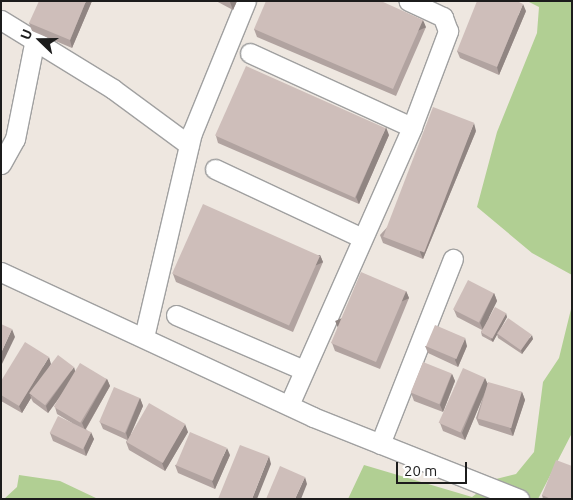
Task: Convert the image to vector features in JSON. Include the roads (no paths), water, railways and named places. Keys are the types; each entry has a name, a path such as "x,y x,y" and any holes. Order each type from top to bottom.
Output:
{"street":[{"path":"144,337 189,145 246,1"},
{"path":"289,405 412,127 448,23 408,1"},
{"path":"1,20 34,44 113,89 189,145"},
{"path":"1,164 15,139 34,44"},
{"path":"250,52 412,127"},
{"path":"215,169 362,238"},
{"path":"380,444 452,259"},
{"path":"1,272 289,405 498,495 519,499"},
{"path":"176,315 304,370"}]}
